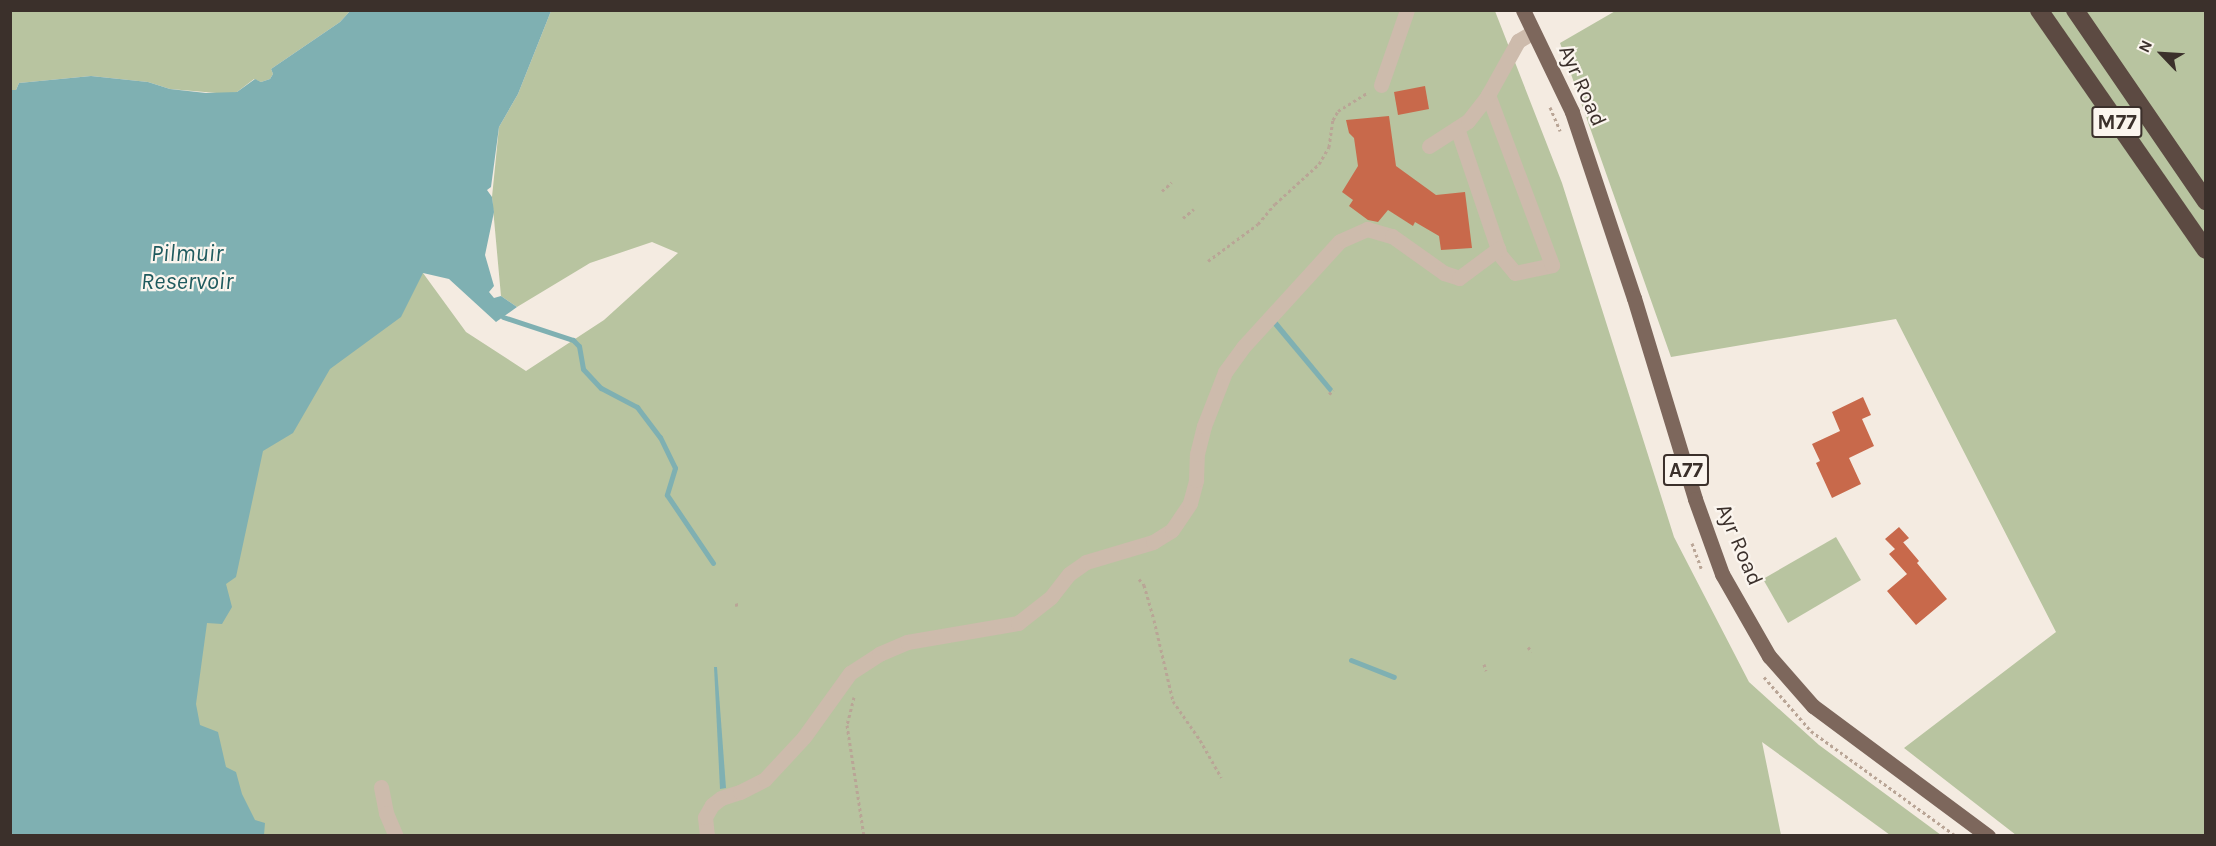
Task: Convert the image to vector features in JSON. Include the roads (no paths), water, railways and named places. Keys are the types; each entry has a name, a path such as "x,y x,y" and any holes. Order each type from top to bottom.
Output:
{"highway":[{"name":"M77","path":"2039,10 2205,250"},
{"name":"M77","path":"2075,10 2205,201"}],"main road":[{"name":"Ayr Road","path":"1523,10 1572,112 1634,298 1695,499 1722,574 1769,656 1813,706 1988,836"}],"lane":[{"path":"1377,88 1407,10"},
{"path":"1429,146 1468,121 1488,95 1518,41 1533,32"},
{"path":"1457,128 1498,249 1515,273 1552,265 1488,95"},
{"path":"707,836 705,817 712,805 724,797 765,779 804,737 850,673 879,654 907,642 1018,623 1052,597 1069,574 1086,562 1153,542 1172,530 1190,503 1196,480 1197,454 1204,426 1225,372 1244,346 1340,241 1366,229 1392,236 1444,273 1459,278 1498,249"},
{"path":"381,787 386,813 396,836"}],"water":[{"name":"Pilmuir Reservoir","path":"350,11 551,11 518,94 499,127 491,187 487,190 492,197 494,212 485,255 494,286 489,292 494,298 501,296 517,307 496,322 449,279 423,273 401,317 330,369 293,433 263,451 236,577 226,584 232,607 222,624 207,623 196,704 200,725 218,732 226,767 236,772 242,794 255,820 265,823 264,835 14,835 10,832 11,90 16,90 19,83 91,76 148,82 170,89 206,93 237,92 255,79 261,82 270,79 273,74 271,69 340,22"},
{"path":"1277,321 1333,389 1330,393 1273,325"},
{"path":"714,667 717,667 726,788 720,789"}],"waterway":[{"path":"503,317 573,340 579,346 583,369 601,388 637,407 660,437 675,468 667,495 713,563"},
{"path":"1351,660 1394,677"}]}
